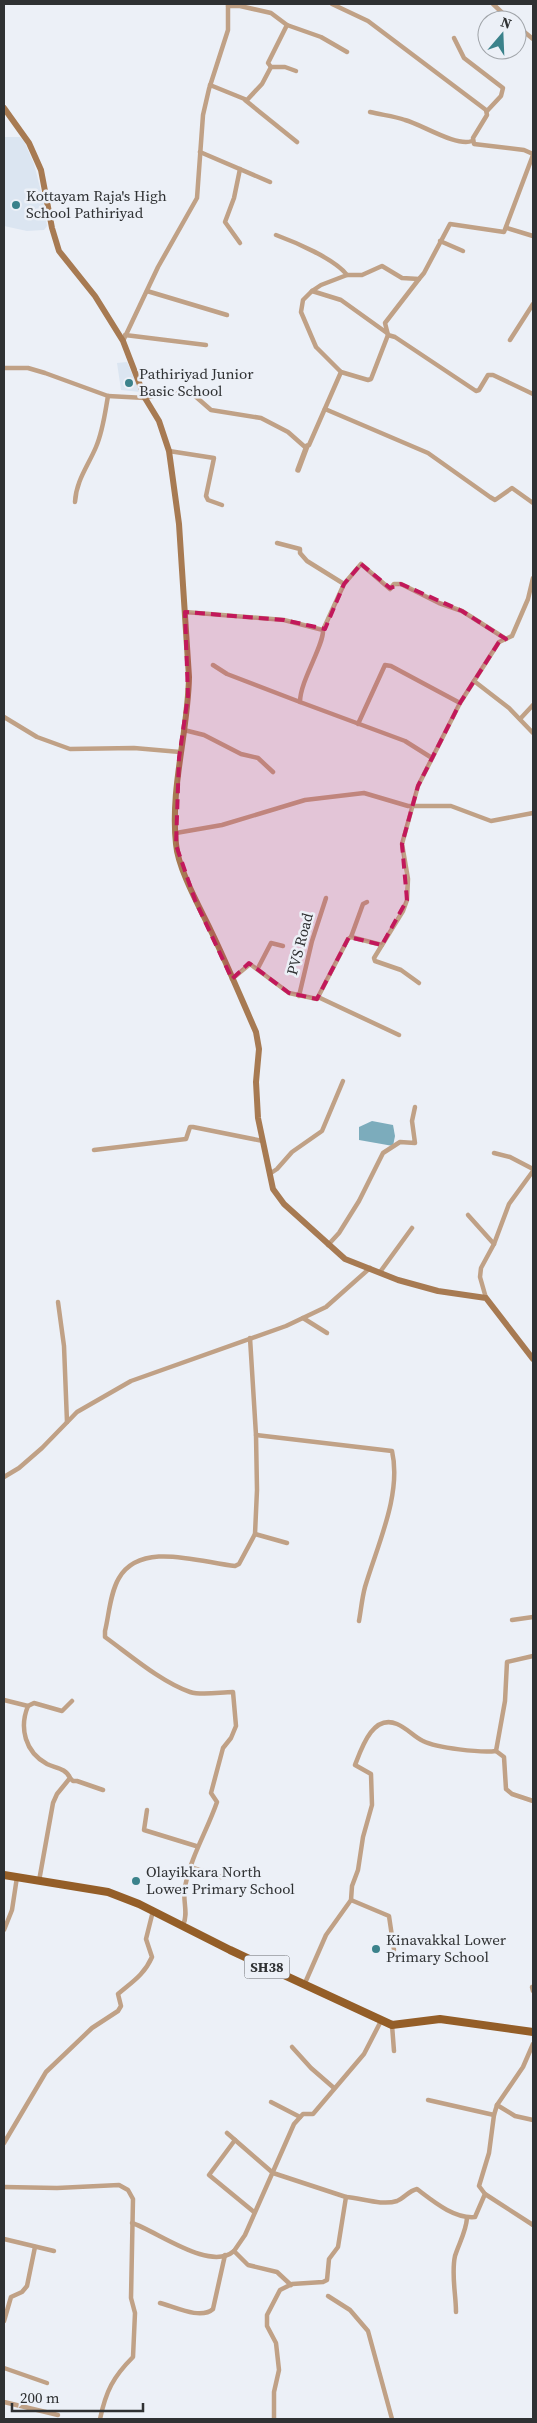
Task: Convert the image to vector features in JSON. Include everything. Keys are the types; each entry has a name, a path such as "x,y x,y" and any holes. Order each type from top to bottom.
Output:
{"main road":[{"path":"4,108 29,143 41,170 52,228 59,251 95,296 124,338 145,398 159,421 169,451 179,524 188,687 180,752 176,845 195,900 256,1032 259,1049 256,1082 262,1141 271,1173 273,1189 284,1204 345,1259 438,1291 486,1298 533,1359"},
{"name":"SH38","path":"4,1875 108,1892 153,1911 230,1950 305,1983 381,2022 392,2025 440,2019 533,2032"}],"street":[{"path":"332,4 368,21 487,111"},
{"path":"206,345 124,338 147,290 197,198 203,115 210,85 228,30 228,5 271,12 287,25 321,37 347,52"},
{"path":"271,67 268,63 269,60 287,25"},
{"path":"454,38 464,58 503,88 501,96 487,111 472,141"},
{"path":"271,67 285,67 296,71"},
{"path":"245,100 262,84 271,67"},
{"path":"210,85 245,100 298,142"},
{"path":"370,112 404,119 424,129 457,140 524,150 533,154 504,232 450,224 424,273 385,323 388,334 371,379 368,380 341,372 316,347 301,312 303,300 321,285 347,275 362,274 382,266 402,278 419,279"},
{"path":"200,152 270,182"},
{"path":"240,169 234,198 225,222 240,243"},
{"path":"507,228 533,236"},
{"path":"276,235 318,254 342,269 347,275"},
{"path":"440,241 464,251"},
{"path":"147,290 228,315"},
{"path":"312,291 341,300 388,334 476,391 479,390 488,375 493,375 533,394"},
{"path":"510,340 533,304"},
{"path":"4,368 28,368 108,396 145,398 167,392 195,396 211,410 261,418 288,432 305,447 307,446"},
{"path":"298,470 341,372"},
{"path":"75,502 76,487 96,446 108,396"},
{"path":"325,409 428,453 495,500 512,488 533,503"},
{"path":"169,451 214,458 206,496 208,500 222,505"},
{"path":"277,543 300,549 300,553 307,561 344,584"},
{"path":"300,702 303,688 323,635 323,630 344,584 359,565 364,564 390,589 394,584 400,584 439,604 462,611 506,639"},
{"path":"419,983 401,970 375,961 374,958 407,900 408,878 402,844 412,806 418,786 460,703 498,642 512,636 528,599 533,578"},
{"path":"185,612 284,620 323,630"},
{"path":"213,665 227,674 405,741 432,758"},
{"path":"358,724 384,665 391,666 460,703"},
{"path":"474,681 520,719 533,733"},
{"path":"520,719 533,706"},
{"path":"4,717 37,737 70,749 134,748 180,752"},
{"path":"184,730 204,735 241,754 258,758 273,772"},
{"path":"176,833 222,825 305,800 364,793 412,806 450,806 491,821 533,813"},
{"name":"PVS Road","path":"299,996 312,941 326,898"},
{"path":"318,997 350,937 362,904 367,902"},
{"path":"350,937 382,945"},
{"name":"PVS Road","path":"258,968 271,944 283,946"},
{"path":"232,979 250,964 258,968 284,989 299,996 318,997 399,1035"},
{"path":"271,1173 278,1169 292,1152 322,1131 343,1081"},
{"path":"328,1245 339,1233 359,1201 383,1153 400,1142 415,1143 412,1121 414,1107"},
{"path":"94,1150 186,1139 190,1127 262,1141"},
{"path":"486,1298 480,1277 481,1268 494,1244 509,1204 533,1170 510,1157 494,1153"},
{"path":"468,1215 494,1244"},
{"path":"380,1272 412,1228"},
{"path":"4,1477 19,1468 77,1412 131,1381 304,1318 326,1307 370,1268"},
{"path":"58,1302 64,1346 67,1422"},
{"path":"304,1318 327,1333"},
{"path":"183,1925 186,1915 184,1888 196,1846 216,1802 211,1793 223,1748 234,1732 233,1692 192,1693 166,1680 105,1637 105,1631 118,1579 126,1568 147,1559 172,1556 235,1566 239,1564 255,1534 256,1435 250,1338"},
{"path":"256,1435 392,1451 393,1466 390,1507 365,1589 359,1621"},
{"path":"255,1534 287,1543"},
{"path":"512,1620 533,1617"},
{"path":"496,1751 506,1701 507,1662 533,1656"},
{"path":"4,1700 28,1706 34,1704 62,1712 72,1701"},
{"path":"28,1706 24,1716 25,1739 37,1757 63,1770 73,1782 77,1781 103,1790"},
{"path":"305,1983 326,1935 351,1900 352,1886 358,1870 363,1837 372,1805 371,1774 355,1765 363,1744 375,1728 384,1722 389,1722 431,1744 481,1753 496,1751 504,1757 506,1789 512,1794 533,1801"},
{"path":"39,1881 53,1803 57,1794 70,1778"},
{"path":"147,1810 144,1830 196,1846"},
{"path":"190,1867 221,1877"},
{"path":"4,1930 12,1910 17,1877"},
{"path":"351,1900 389,1916 394,1950"},
{"path":"4,2144 46,2072 92,2028 118,2011 121,2006 118,1994 137,1980 148,1966 152,1957 146,1939 153,1911"},
{"path":"132,2223 210,2256 225,2255 234,2251 244,2235 294,2124 303,2114 313,2114 364,2054 381,2022"},
{"path":"392,2025 394,2051"},
{"path":"533,2044 523,2067 498,2105 494,2115 489,2153 479,2186 485,2194 533,2225"},
{"path":"292,2047 311,2068 334,2088"},
{"path":"428,2100 494,2115"},
{"path":"271,2102 300,2117"},
{"path":"498,2105 515,2116 533,2120"},
{"path":"227,2133 273,2173 346,2196 394,2202 402,2199 409,2191 417,2189 455,2214 467,2218 475,2217 485,2194"},
{"path":"235,2140 209,2175 254,2212"},
{"path":"4,2187 57,2188 119,2185 128,2190 133,2199 132,2298 135,2313 133,2357 116,2374 104,2402 100,2419"},
{"path":"274,2419 274,2392 279,2370 276,2343 267,2326 267,2315 280,2290 291,2285 327,2280 329,2259 338,2247 346,2196"},
{"path":"456,2312 455,2257 466,2228 467,2218"},
{"path":"4,2239 54,2251"},
{"path":"4,2321 11,2296 22,2292 28,2286 34,2247"},
{"path":"234,2251 248,2265 277,2272 291,2285"},
{"path":"160,2303 196,2313 210,2312 214,2309 225,2255"},
{"path":"328,2296 350,2310 368,2331 392,2419"},
{"path":"4,2368 47,2383"},
{"path":"4,2402 58,2415"}],"highlighted area":[{"path":"361,564 390,588 401,584 462,611 506,639 499,642 460,703 418,786 402,844 407,900 382,945 349,937 317,999 289,993 249,963 232,979 195,900 176,845 179,758 188,696 185,612 284,620 325,629 344,584"}],"shaded area":[{"path":"4,137 20,137 24,141 34,164 43,199 47,226 44,230 27,231 4,226"},
{"path":"127,362 140,392 121,390 117,363"}],"water":[{"path":"372,1121 393,1125 395,1136 393,1146 359,1140 359,1127"}],"place":[{"name":"Kottayam Raja's High School Pathiriyad","path":"16,205"},
{"name":"Pathiriyad Junior Basic School","path":"129,383"},
{"name":"Olayikkara North Lower Primary School","path":"136,1881"},
{"name":"Kinavakkal Lower Primary School","path":"376,1949"}]}
